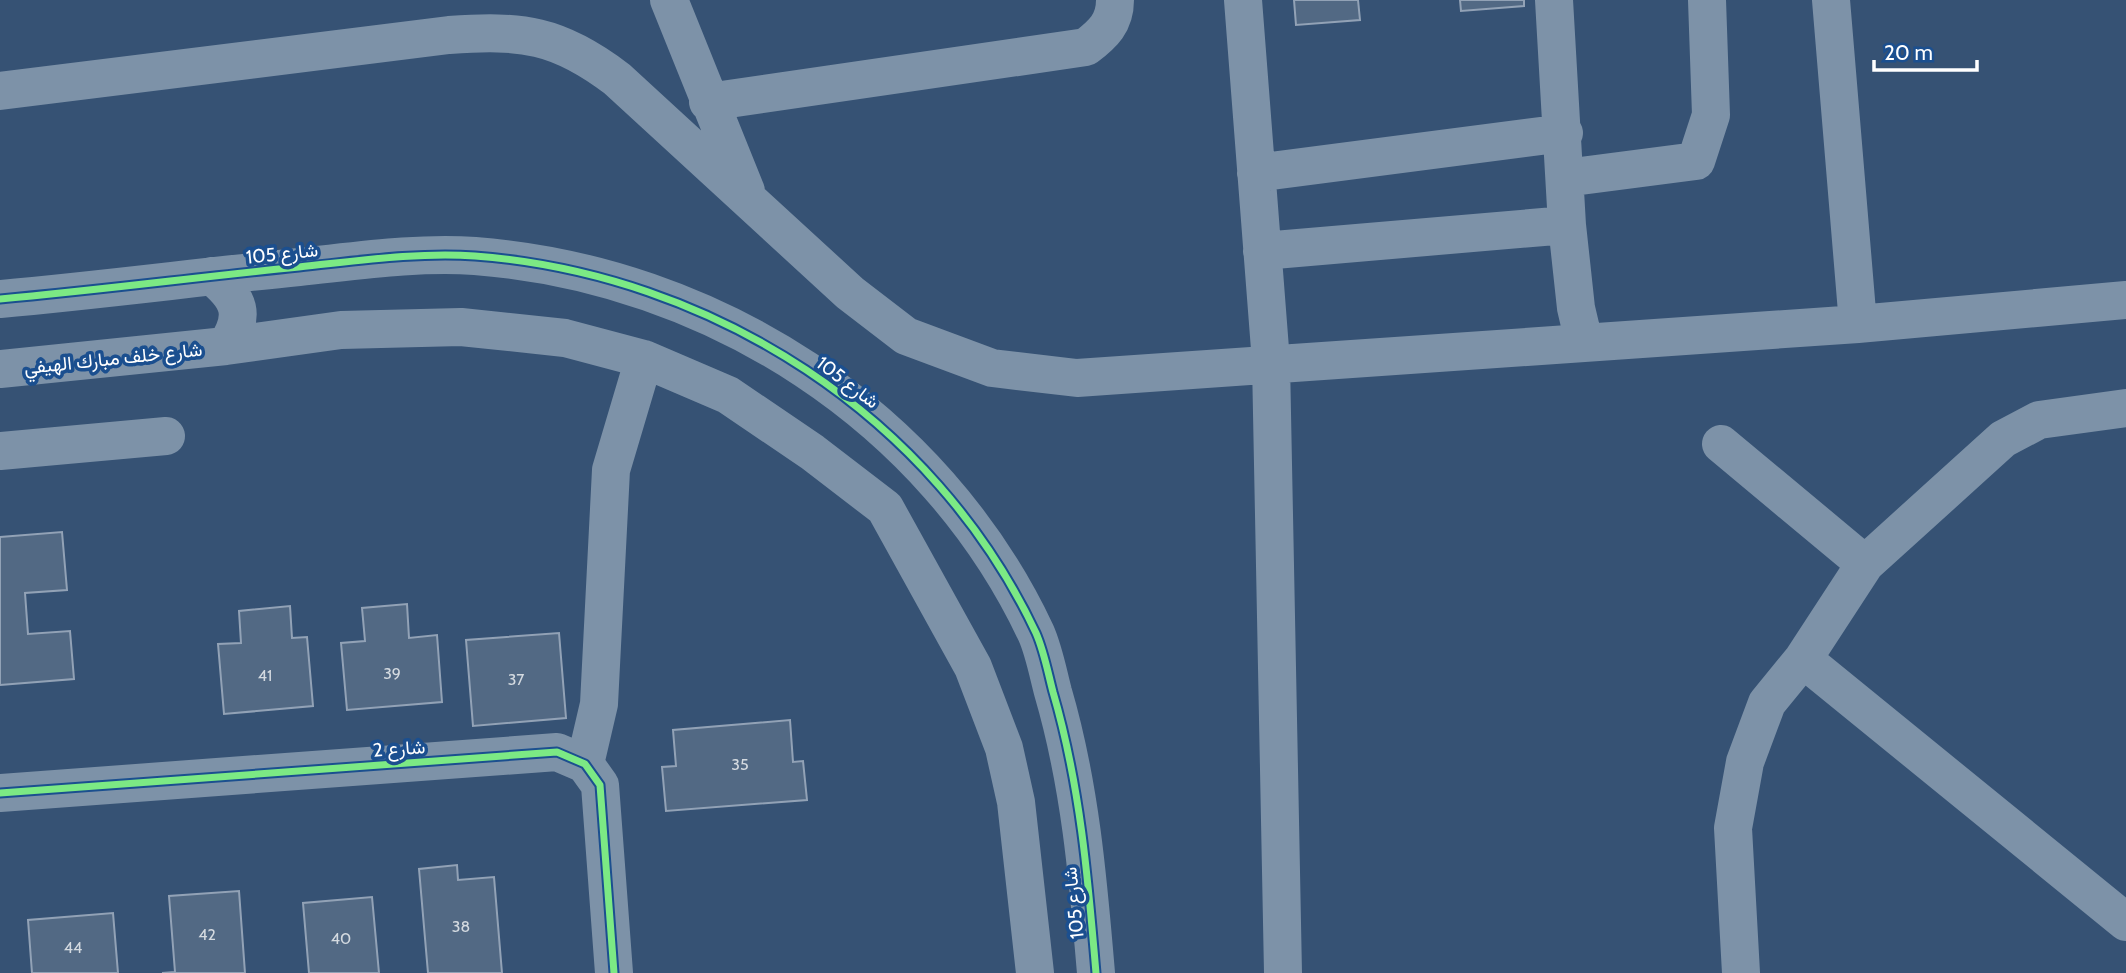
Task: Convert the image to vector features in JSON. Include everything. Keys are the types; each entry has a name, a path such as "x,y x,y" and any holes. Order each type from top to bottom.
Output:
{"street":[{"path":"669,0 708,102 752,205"},
{"path":"708,102 1086,47 1104,33 1115,12 1115,0"},
{"path":"1243,0 1272,362 1283,973"},
{"path":"1554,0 1564,133 1567,225 1576,307 1584,342"},
{"path":"1565,178 1696,160 1710,115 1707,0"},
{"path":"1831,0 1858,324"},
{"path":"0,91 449,35 494,32 545,37 588,57 617,79 850,293 906,336 992,368 1077,378 1272,362 1858,324 2126,300"},
{"path":"1256,173 1564,133"},
{"path":"1262,251 1567,225"},
{"name":"شارع 105","path":"212,276 387,257 474,256 588,272 657,292 708,313 791,359 898,440 984,541 1037,636 1072,756 1096,973"},
{"path":"0,299 212,276 229,289 239,309 236,330 226,346"},
{"path":"226,346 341,330 461,327 565,338 644,359 728,395 812,452 885,508 973,667 1004,748 1016,802 1031,916 1035,973"},
{"name":"شارع خلف مبارك الهيفي","path":"0,369 226,346"},
{"path":"614,973 600,785 585,764 599,704 611,470 644,359"},
{"path":"1741,973 1733,828 1745,762 1767,703 1803,659 1865,564 2003,439 2039,420 2126,408"},
{"path":"0,452 166,436"},
{"path":"1721,444 1865,564"},
{"path":"1803,659 2126,922"},
{"name":"شارع 2","path":"0,793 557,752 585,764"},
{"path":"1031,916 1042,905 1054,902 1067,902 1091,912"}],"building":[{"path":"1294,0 1358,0 1360,20 1296,25"},
{"path":"1460,0 1524,0 1524,6 1461,11"},
{"path":"62,532 67,590 25,593 28,634 70,631 74,679 0,685 0,537"},
{"path":"407,604 409,638 437,635 442,702 347,710 341,643 365,641 362,608"},
{"path":"290,606 292,638 307,637 313,706 224,714 218,644 241,643 239,611"},
{"path":"559,633 566,718 473,726 466,640"},
{"path":"790,720 793,762 803,761 807,800 666,811 662,767 676,766 673,730"},
{"path":"457,865 458,880 494,877 502,973 428,973 419,869"},
{"path":"239,891 245,973 162,973 175,972 169,896"},
{"path":"372,897 379,973 309,973 303,903"},
{"path":"113,913 118,973 32,973 28,920"}],"cycle path":[{"path":"0,299 387,258 475,256 563,268 648,292 730,326 806,370 876,423 939,485 992,555 1036,633 1070,761 1086,867 1096,973"},
{"path":"0,793 557,752 585,764 600,785 614,973"}]}
